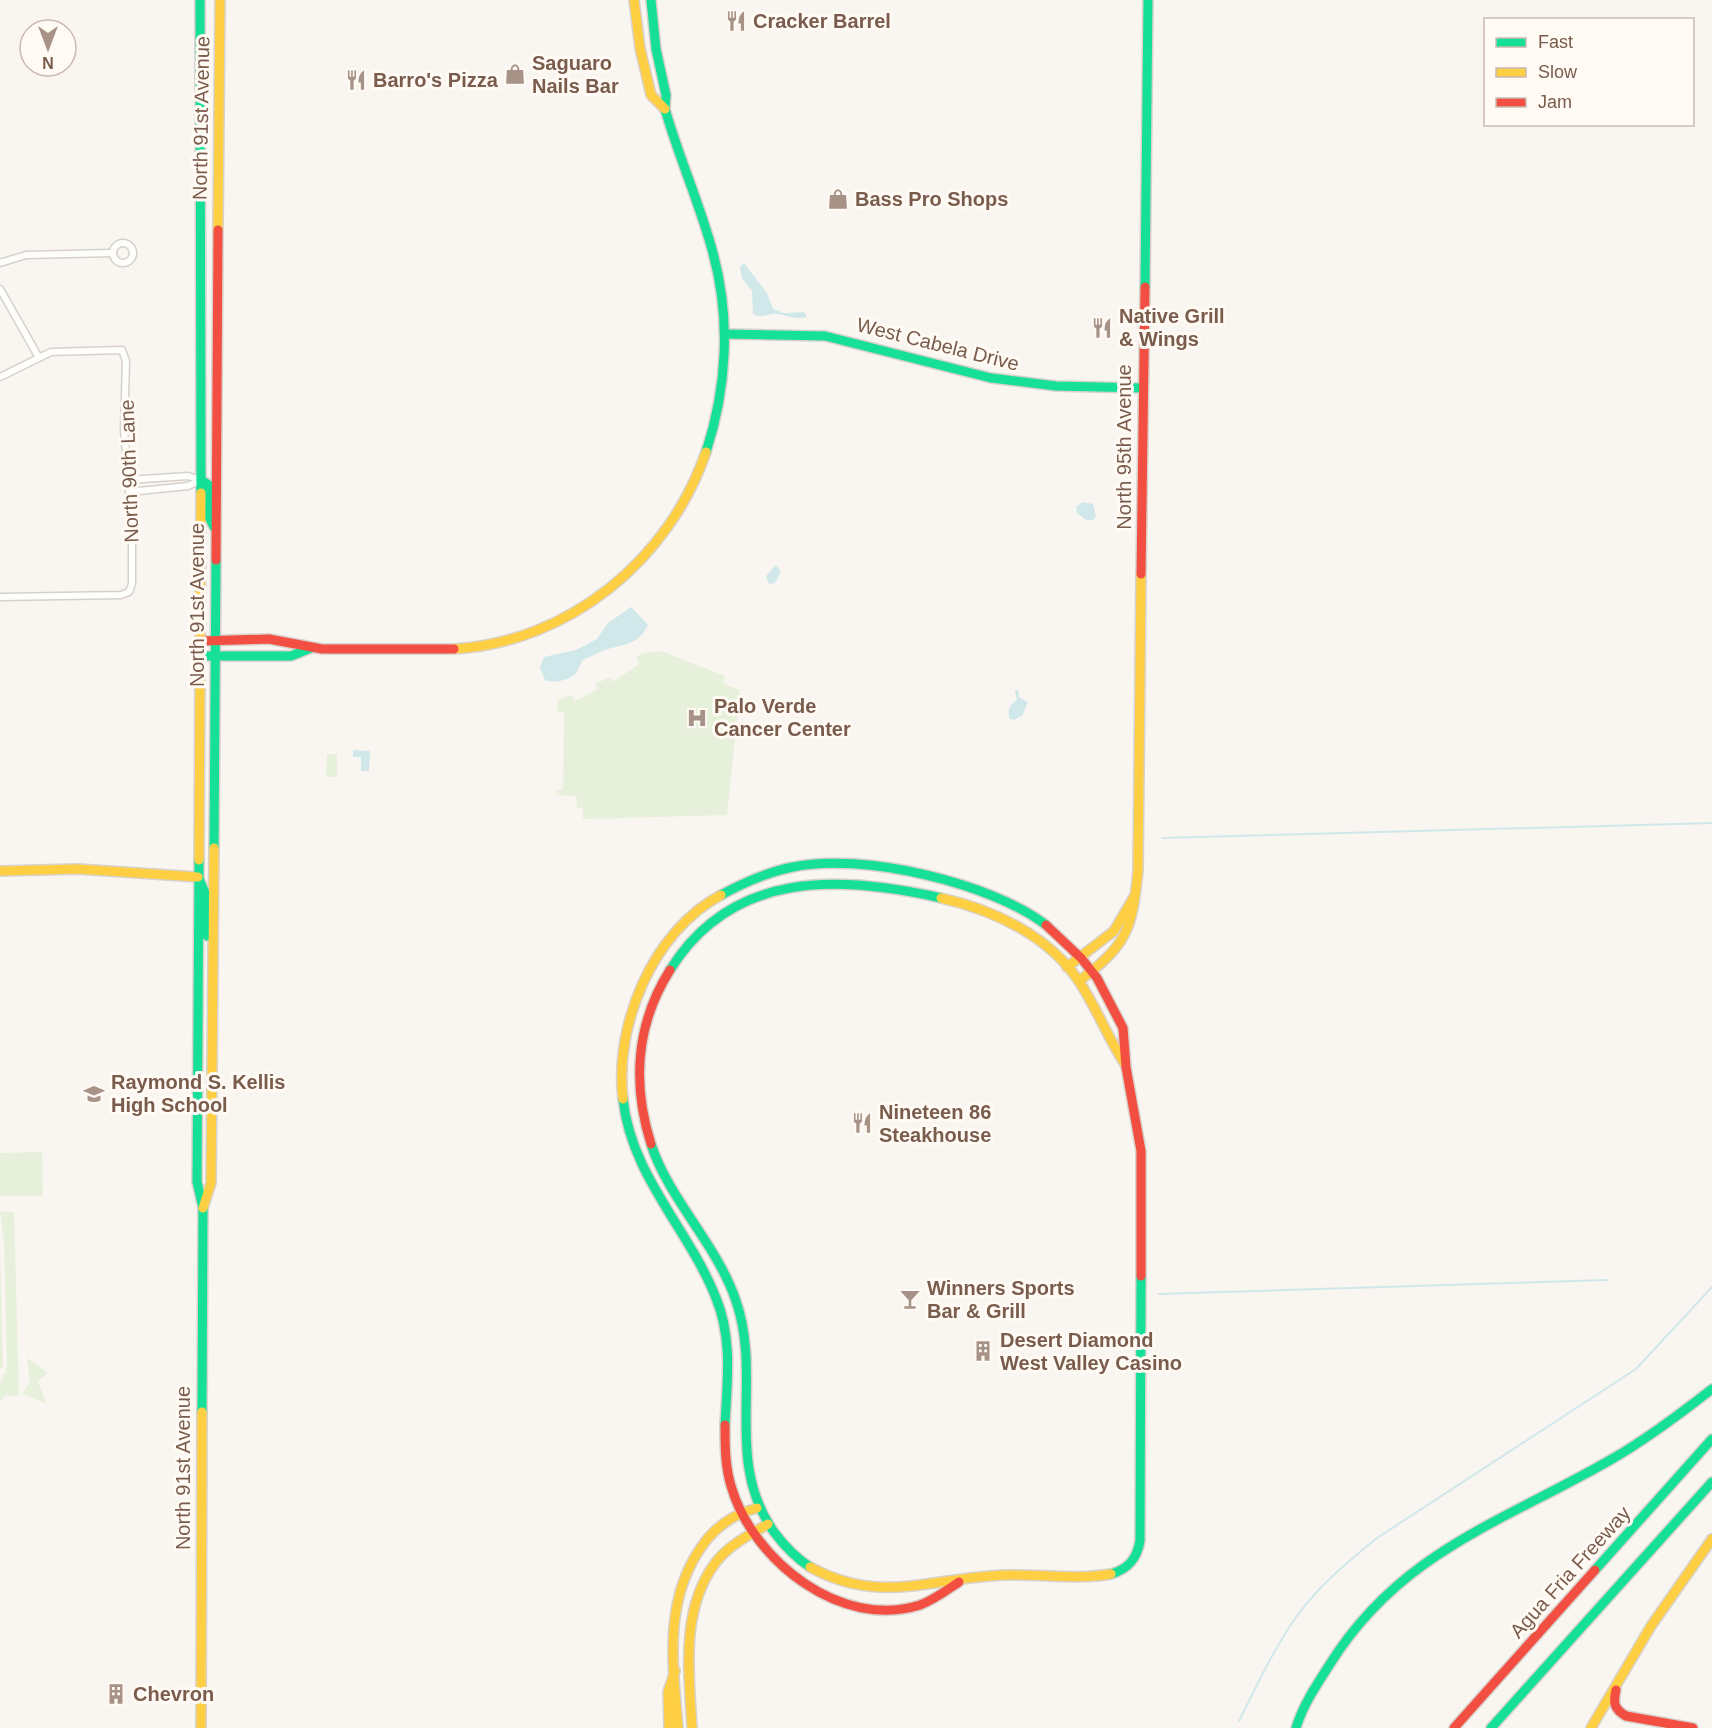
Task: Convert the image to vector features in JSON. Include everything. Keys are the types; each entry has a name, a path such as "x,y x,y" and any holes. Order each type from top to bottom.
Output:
{"main road":[{"name":"North 91st Avenue","path":"200,0 201,480 196,1182 203,1208 201,1728"},
{"name":"North 91st Avenue","path":"203,1208 211,1183 220,0"},
{"path":"634,0 640,48 651,95 665,110"},
{"path":"200,641 290,641 311,648 432,649 476,646 518,636 564,619 612,588 641,562 668,530 700,471 718,408 725,334 723,302 715,258 665,110 666,95 656,49 651,0"},
{"name":"North 95th Avenue","path":"1079,981 1119,946 1127,934 1134,914 1141,814 1142,388 1148,0"},
{"path":"201,182 218,182"},
{"name":"West Cabela Drive","path":"725,334 823,336 878,347 968,374 1013,382 1082,388 1142,388"},
{"path":"201,480 208,485 208,515 215,529"},
{"path":"200,656 291,656 311,648"},
{"path":"960,1582 917,1605 897,1609 845,1601 817,1591 786,1572 764,1549 752,1531 740,1511 726,1463 730,1368 728,1341 717,1300 695,1255 654,1192 636,1156 624,1118 621,1071 626,1027 643,981 667,943 699,910 737,886 775,871 825,864 864,866 956,883 990,892 1034,916 1068,944 1092,972 1121,1022 1127,1039 1125,1064 1138,1121 1141,1151 1141,1529 1138,1553 1123,1570 1102,1575 1005,1575 897,1590 880,1590 847,1584 808,1565 781,1541 757,1508 744,1459 747,1368 744,1329 732,1288 710,1246 654,1153 642,1115 639,1074 642,1034 658,991 673,965 708,926 737,906 781,887 812,882 859,883 948,899 984,909 1024,930 1079,981 1110,1042 1125,1064"},
{"path":"0,871 78,870 198,877 206,895 206,934 212,959"},
{"name":"North 95th Avenue","path":"1067,968 1114,930 1135,895"},
{"path":"197,1095 212,1095"},
{"path":"695,1255 710,1246"},
{"path":"1296,1728 1344,1639 1379,1597 1402,1577 1425,1559 1468,1534 1616,1457 1675,1420 1712,1389"},
{"name":"Agua Fria Freeway","path":"1454,1728 1712,1440"},
{"path":"1491,1728 1712,1482"},
{"path":"678,1728 673,1609 679,1584 698,1551 712,1534 740,1511 757,1508"},
{"path":"692,1728 690,1622 699,1589 722,1554 752,1531 768,1524"},
{"path":"1591,1728 1660,1611 1712,1539"},
{"path":"669,1728 668,1692 675,1671"},
{"path":"690,1671 696,1689 698,1728"},
{"path":"1618,1684 1613,1708 1616,1716 1623,1722 1633,1725 1684,1725 1693,1728"}],"street":[{"path":"0,263 26,255 113,253"},
{"path":"0,289 38,356 0,377"},
{"name":"North 90th Lane","path":"0,597 121,595 129,592 132,584 129,492 124,431 126,361 122,350 51,352 38,356"},
{"path":"128,480 188,476 201,480"},
{"path":"129,492 188,486 201,480"}],"green space":[{"path":"661,651 725,676 724,684 740,690 727,815 583,819 583,808 577,808 576,796 557,795 556,790 563,789 564,712 557,712 558,700 571,695 575,701 598,689 595,684 610,677 613,682 639,664 637,657 643,653"},
{"path":"327,754 337,754 337,777 326,777"},
{"path":"42,1152 43,1196 0,1196 0,1153"},
{"path":"0,1211 14,1212 19,1396 7,1396 7,1393 0,1402 0,1383 4,1376 0,1375 5,1374 7,1363 4,1244"},
{"path":"0,1243 3,1368 0,1368"},
{"path":"27,1358 48,1373 38,1381 46,1403 22,1394 30,1382"}],"water":[{"path":"744,263 767,293 773,309 784,313 804,312 807,317 753,314 752,291 742,278 740,267"},
{"path":"1083,502 1093,504 1096,516 1093,520 1086,520 1077,513 1076,507"},
{"path":"776,565 781,571 775,583 769,584 766,576"},
{"path":"631,607 648,625 637,639 583,660 576,673 570,678 557,681 545,680 540,667 544,657 576,650 597,639 608,623"},
{"path":"1015,690 1018,690 1019,697 1028,702 1022,716 1013,720 1009,718 1009,712 1017,700"},
{"path":"353,750 370,751 369,771 361,771 361,757 353,757"}],"waterway":[{"path":"1162,838 1712,823"},
{"path":"1159,1294 1607,1280"},
{"path":"1239,1721 1289,1628 1314,1594 1334,1574 1377,1538 1636,1369 1712,1287"}],"traffic: fast":[{"path":"200,0 201,493"},
{"path":"651,0 656,49 666,95 665,109 708,235 719,278 724,353 718,403 706,452"},
{"path":"1145,287 1148,0"},
{"path":"725,334 825,336 991,378 1056,386 1142,388"},
{"path":"201,480 209,485 208,515 214,527"},
{"path":"214,848 216,560"},
{"path":"200,656 291,656 311,648"},
{"path":"199,860 197,1182 203,1208 202,1412"},
{"path":"721,895 756,878 783,869 821,863 854,864 889,868 960,884 993,896 1046,925"},
{"path":"199,879 206,895 207,936"},
{"path":"670,970 695,937 724,913 756,897 790,888 827,884 864,885 941,898"},
{"path":"623,1099 628,1127 637,1153 662,1201 705,1273 716,1298 727,1345 725,1425"},
{"path":"651,1144 669,1184 717,1260 736,1301 743,1330 746,1359 747,1448 750,1476 759,1505 778,1537 810,1567"},
{"path":"1111,1574 1131,1562 1137,1553 1140,1541 1141,1276"},
{"path":"1296,1728 1315,1687 1358,1625 1389,1593 1422,1566 1494,1522 1625,1451 1712,1389"},
{"path":"1595,1570 1712,1439"},
{"path":"1491,1728 1712,1482"}],"traffic: slow":[{"path":"218,230 220,0"},
{"path":"634,0 640,48 651,95 665,109"},
{"path":"454,649 496,643 537,630 575,612 609,588 640,560 667,527 689,491 706,452"},
{"path":"199,860 201,493"},
{"path":"1079,981 1108,957 1124,935 1136,891 1141,574"},
{"path":"203,1208 211,1183 214,848"},
{"path":"0,871 78,869 198,877"},
{"path":"623,1099 622,1070 625,1041 632,1011 643,983 658,956 676,932 697,911 721,895"},
{"path":"1067,967 1114,931 1134,897"},
{"path":"941,898 981,910 1019,927 1053,952 1068,966 1080,983 1125,1064"},
{"path":"201,1728 202,1412"},
{"path":"678,1728 673,1657 676,1611 681,1589 690,1567 702,1546 713,1533 733,1518 757,1508"},
{"path":"692,1728 689,1642 697,1600 705,1580 721,1556 768,1524"},
{"path":"1591,1728 1651,1626 1712,1539"},
{"path":"810,1567 836,1579 860,1585 884,1587 1006,1575 1072,1577 1111,1574"},
{"path":"669,1728 668,1692 675,1671"}],"traffic: jam":[{"path":"216,560 218,230"},
{"path":"1141,574 1145,287"},
{"path":"200,641 269,639 322,649 454,649"},
{"path":"1046,925 1081,958 1097,978 1123,1028 1126,1067 1141,1151 1141,1276"},
{"path":"651,1144 641,1099 641,1055 650,1012 670,970"},
{"path":"725,1425 728,1473 743,1516 780,1564 805,1583 832,1598 860,1608 890,1610 925,1603 959,1582"},
{"path":"1454,1728 1595,1570"},
{"path":"1616,1690 1615,1705 1626,1716 1693,1728"}],"place":[{"name":"Cracker Barrel","path":"736,21"},
{"name":"Saguaro Nails Bar","path":"515,74"},
{"name":"Barro's Pizza","path":"356,80"},
{"name":"Bass Pro Shops","path":"838,199"},
{"name":"Native Grill & Wings","path":"1102,328"},
{"name":"Palo Verde Cancer Center","path":"697,718"},
{"name":"Raymond S. Kellis High School","path":"94,1094"},
{"name":"Nineteen 86 Steakhouse","path":"862,1123"},
{"name":"Winners Sports Bar & Grill","path":"910,1299"},
{"name":"Desert Diamond West Valley Casino","path":"983,1351"},
{"name":"Chevron","path":"116,1694"}]}
